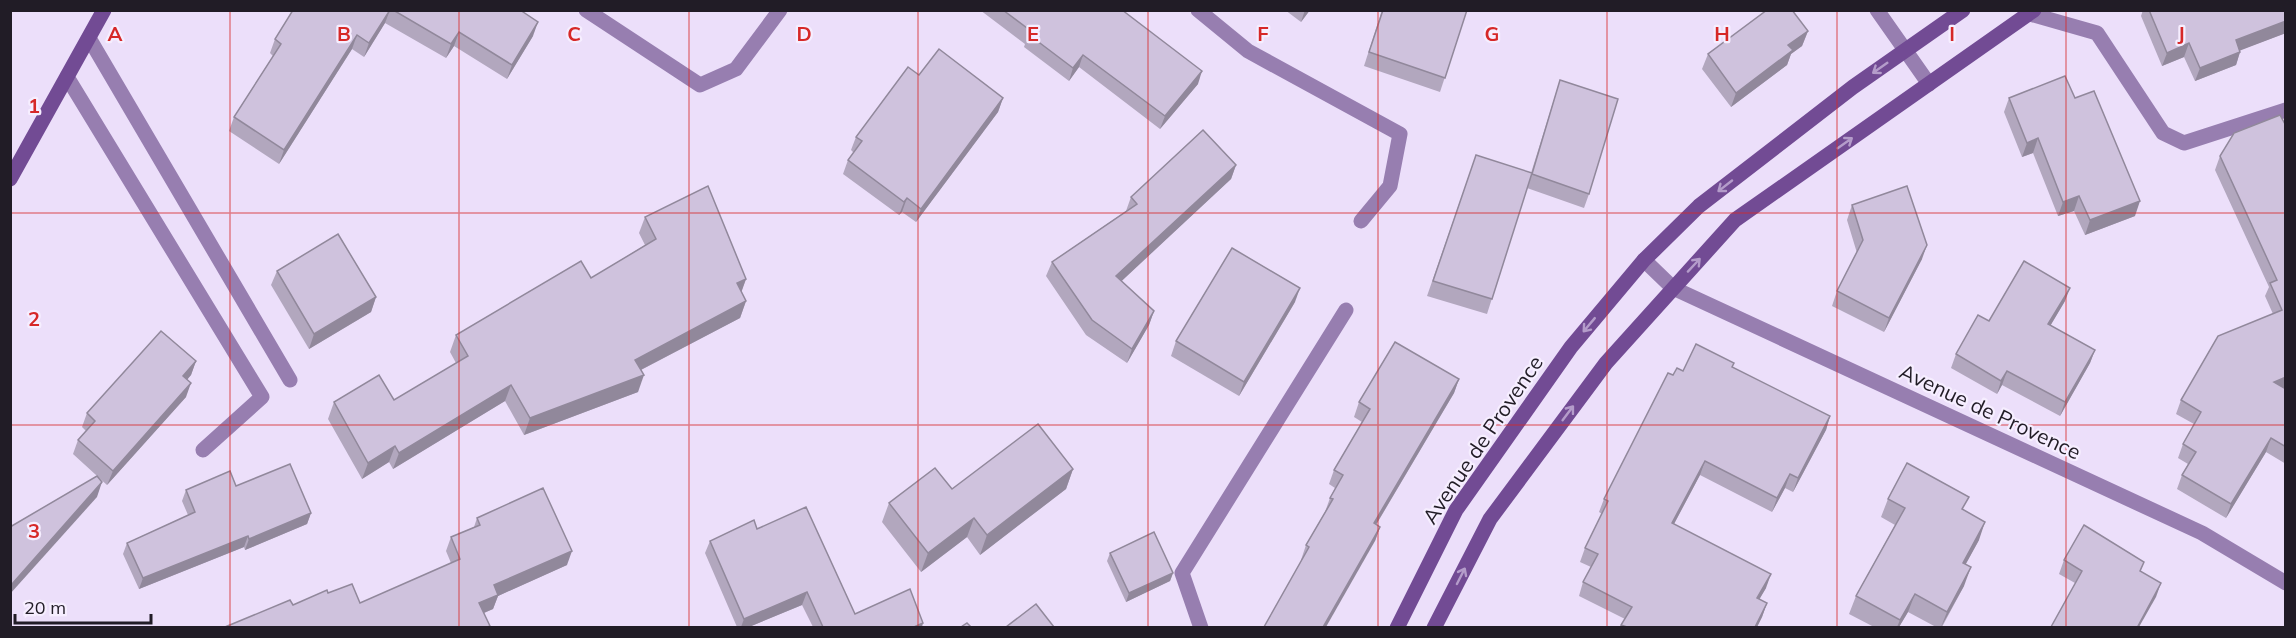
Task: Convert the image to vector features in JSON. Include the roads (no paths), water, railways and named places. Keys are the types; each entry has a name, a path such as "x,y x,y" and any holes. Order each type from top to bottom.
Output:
{"street":[{"path":"10,179 104,10"},
{"path":"586,10 700,85 736,69 780,10"},
{"path":"1198,10 1248,51 1400,134 1390,186 1361,221"},
{"path":"1877,10 1929,84"},
{"name":"Avenue de Provence","path":"1397,627 1456,510 1571,347 1644,260 1699,206 1853,87 1963,10"},
{"path":"1434,627 1490,519 1606,363 1736,220 2030,12 2097,33 2163,134 2184,143 2286,110"},
{"path":"88,38 290,380"},
{"path":"67,77 262,397 203,450"},
{"name":"Avenue de Provence","path":"1644,260 1673,288 2202,533 2286,583"},
{"path":"1201,627 1182,573 1346,310"}]}
